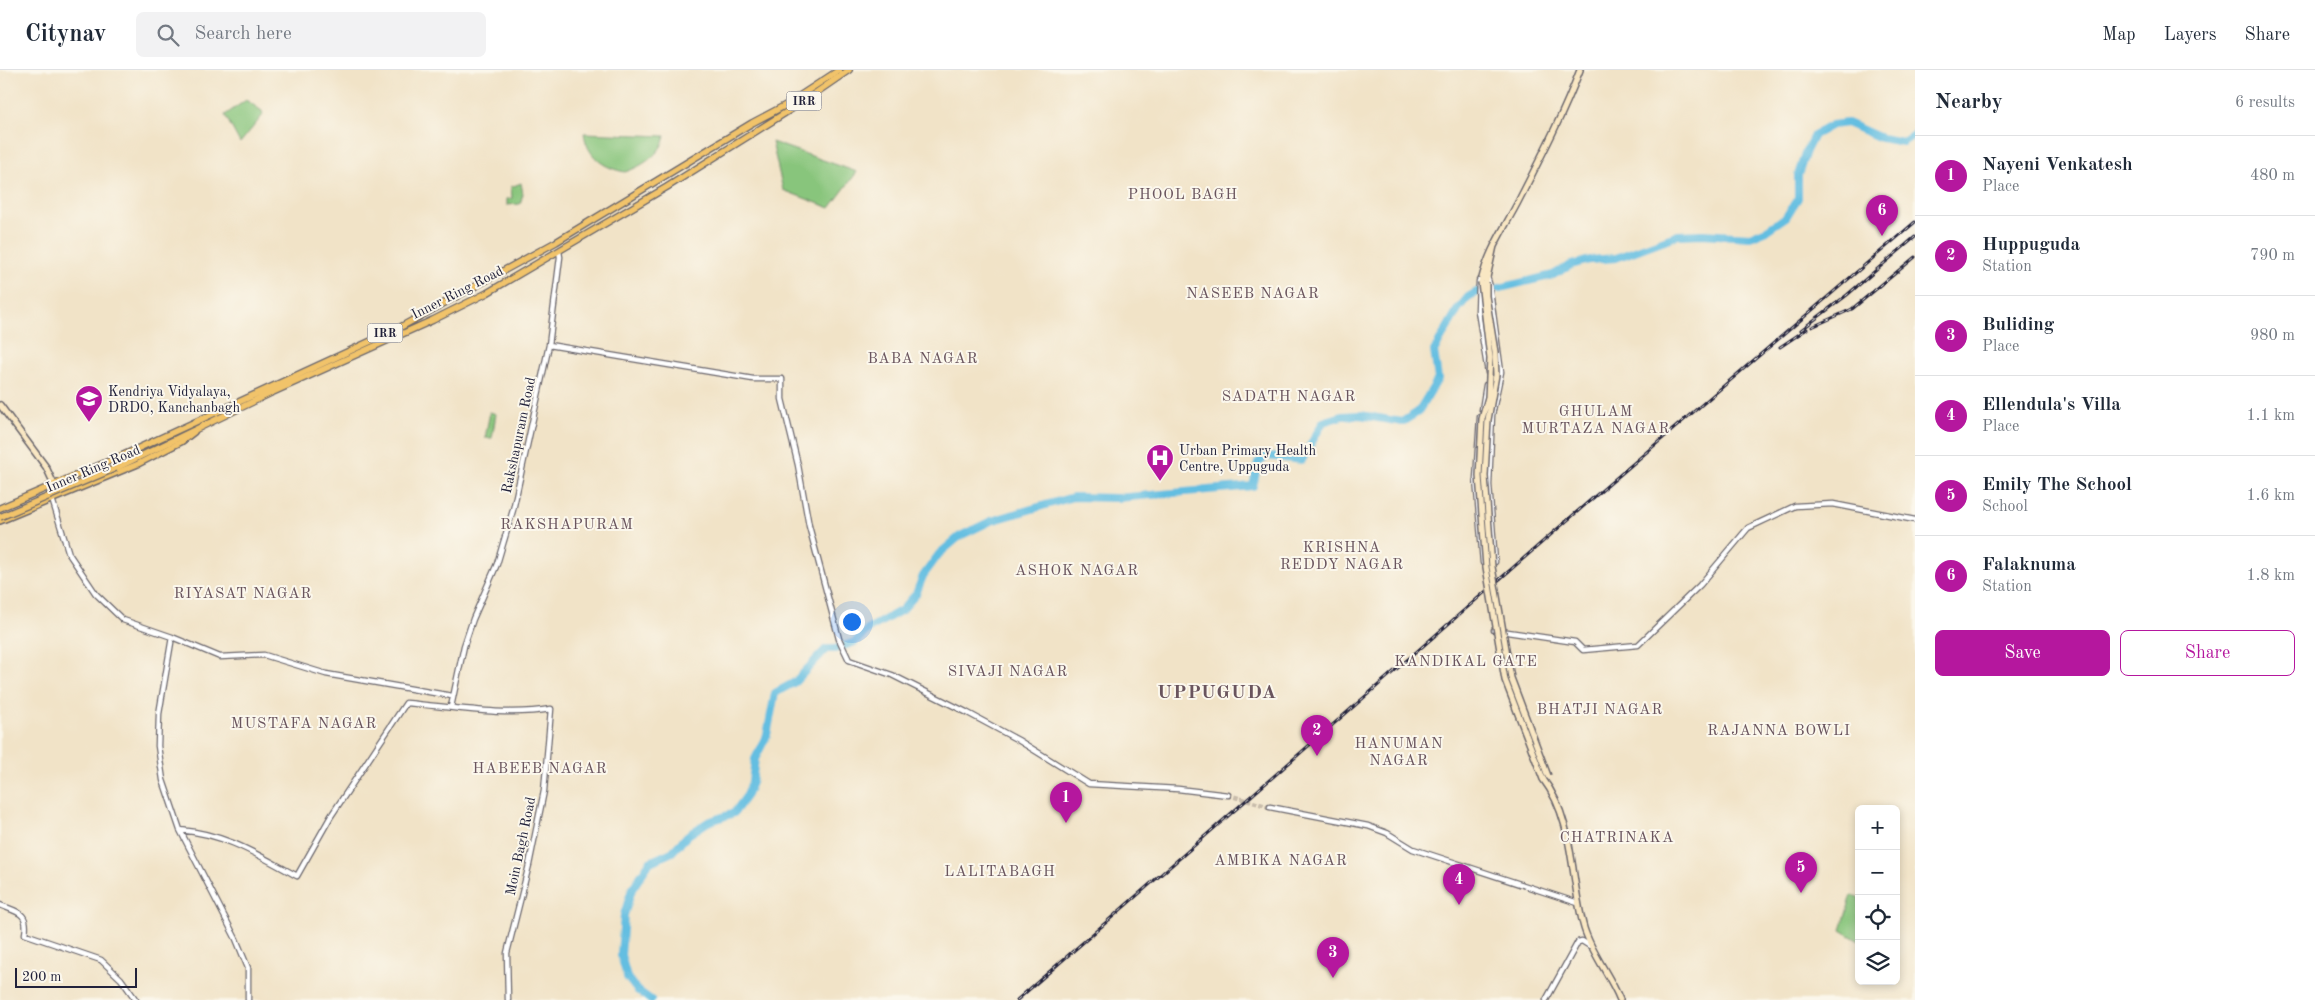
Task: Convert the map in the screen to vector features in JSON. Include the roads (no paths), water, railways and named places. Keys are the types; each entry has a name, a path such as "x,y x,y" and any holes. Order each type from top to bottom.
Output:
{"highway":[{"name":"Inner Ring Road","path":"0,508 128,453 395,330 556,242 752,122 784,106 839,70"},
{"name":"Inner Ring Road","path":"194,432 273,392 433,320 487,293 757,131 849,70"},
{"path":"0,517 116,468 194,432"}],"main road":[{"path":"1580,70 1567,103 1518,202 1494,245 1484,281 1496,374 1488,420 1485,476 1492,566 1511,678 1545,778 1566,824 1578,904 1590,946 1614,985 1620,1000"},
{"path":"0,406 31,445 55,483 59,496"},
{"name":"Inner Ring Road","path":"0,521 138,464 180,442 194,432"}],"street":[{"name":"Rakshapuram Road","path":"452,696 464,646 473,619 491,581 509,526 527,454 549,345 560,256 558,251"},
{"path":"1484,281 1491,297 1501,372 1491,430 1489,485 1495,562 1490,565 1483,563 1476,478 1480,421 1488,375 1478,311 1478,298 1484,281"},
{"path":"549,345 753,379 782,379 782,399 798,464 809,526 839,639 853,663 892,675 1018,740 1089,784 1178,789 1228,795"},
{"path":"48,486 69,554 96,594 123,620 172,637 220,657 264,655 326,674 452,696 451,707 406,703 331,816 297,876 248,848 221,838 180,830"},
{"path":"1494,630 1575,642 1582,650 1638,645 1700,585 1748,528 1795,506 1833,504 1915,520"},
{"path":"172,637 159,714 158,746 163,780 180,830 236,939 248,968 248,1000"},
{"name":"Moin Bagh Road","path":"451,707 526,712 551,709 544,791 529,865 506,953 508,1000"},
{"path":"1270,807 1368,826 1387,833 1413,849 1578,904"},
{"path":"0,905 19,913 25,918 27,923 25,934 104,961 136,1000"},
{"path":"1546,1000 1578,942 1582,941 1590,946"}],"waterway":[{"path":"651,1000 637,990 627,977 621,955 624,915 632,889 650,862 672,852 688,835 708,822 734,813 747,795 752,782 755,759 767,735 775,693 795,682 826,649 835,649 855,642 870,628 902,610 916,594 923,576 939,554 960,536 991,521 1073,497 1117,498 1253,486 1258,463 1267,456 1302,460 1323,422 1342,416 1360,415 1402,422 1418,412 1438,379 1434,351 1458,309 1468,297 1482,289 1500,288 1553,275 1571,265 1590,260 1616,258 1678,235 1702,234 1750,237 1767,230 1786,217 1798,198 1798,175 1814,135 1832,125 1847,123 1881,138 1903,142 1915,134"}],"tunnel":[{"path":"1228,795 1270,807"}],"railway":[{"path":"1017,1000 1586,504 1915,222"},
{"path":"1801,330 1847,295 1915,237"},
{"path":"1812,327 1852,309 1915,257"},
{"path":"1780,347 1807,329"}],"place":[{"name":"Falaknuma","path":"1882,236"},
{"name":"Kendriya Vidyalaya, DRDO, Kanchanbagh","path":"89,423"},
{"name":"Urban Primary Health Centre, Uppuguda","path":"1160,482"},
{"name":"Huppuguda","path":"1317,756"},
{"name":"Nayeni Venkatesh","path":"1066,823"},
{"name":"Emily The School","path":"1801,893"},
{"name":"Ellendula's Villa","path":"1459,905"},
{"name":"Buliding","path":"1333,978"}],"district":[{"name":"PHOOL BAGH","path":"1183,194"},
{"name":"NASEEB NAGAR","path":"1253,293"},
{"name":"BABA NAGAR","path":"923,358"},
{"name":"SADATH NAGAR","path":"1289,396"},
{"name":"GHULAM MURTAZA NAGAR","path":"1596,420"},
{"name":"RAKSHAPURAM","path":"567,524"},
{"name":"KRISHNA REDDY NAGAR","path":"1342,556"},
{"name":"ASHOK NAGAR","path":"1077,570"},
{"name":"RIYASAT NAGAR","path":"243,593"},
{"name":"KANDIKAL GATE","path":"1466,661"},
{"name":"SIVAJI NAGAR","path":"1008,671"},
{"name":"UPPUGUDA","path":"1217,691"},
{"name":"BHATJI NAGAR","path":"1600,709"},
{"name":"MUSTAFA NAGAR","path":"304,723"},
{"name":"RAJANNA BOWLI","path":"1779,730"},
{"name":"HANUMAN NAGAR","path":"1399,752"},
{"name":"HABEEB NAGAR","path":"540,768"},
{"name":"CHATRINAKA","path":"1617,837"},
{"name":"AMBIKA NAGAR","path":"1281,860"},
{"name":"LALITABAGH","path":"1000,871"}]}
